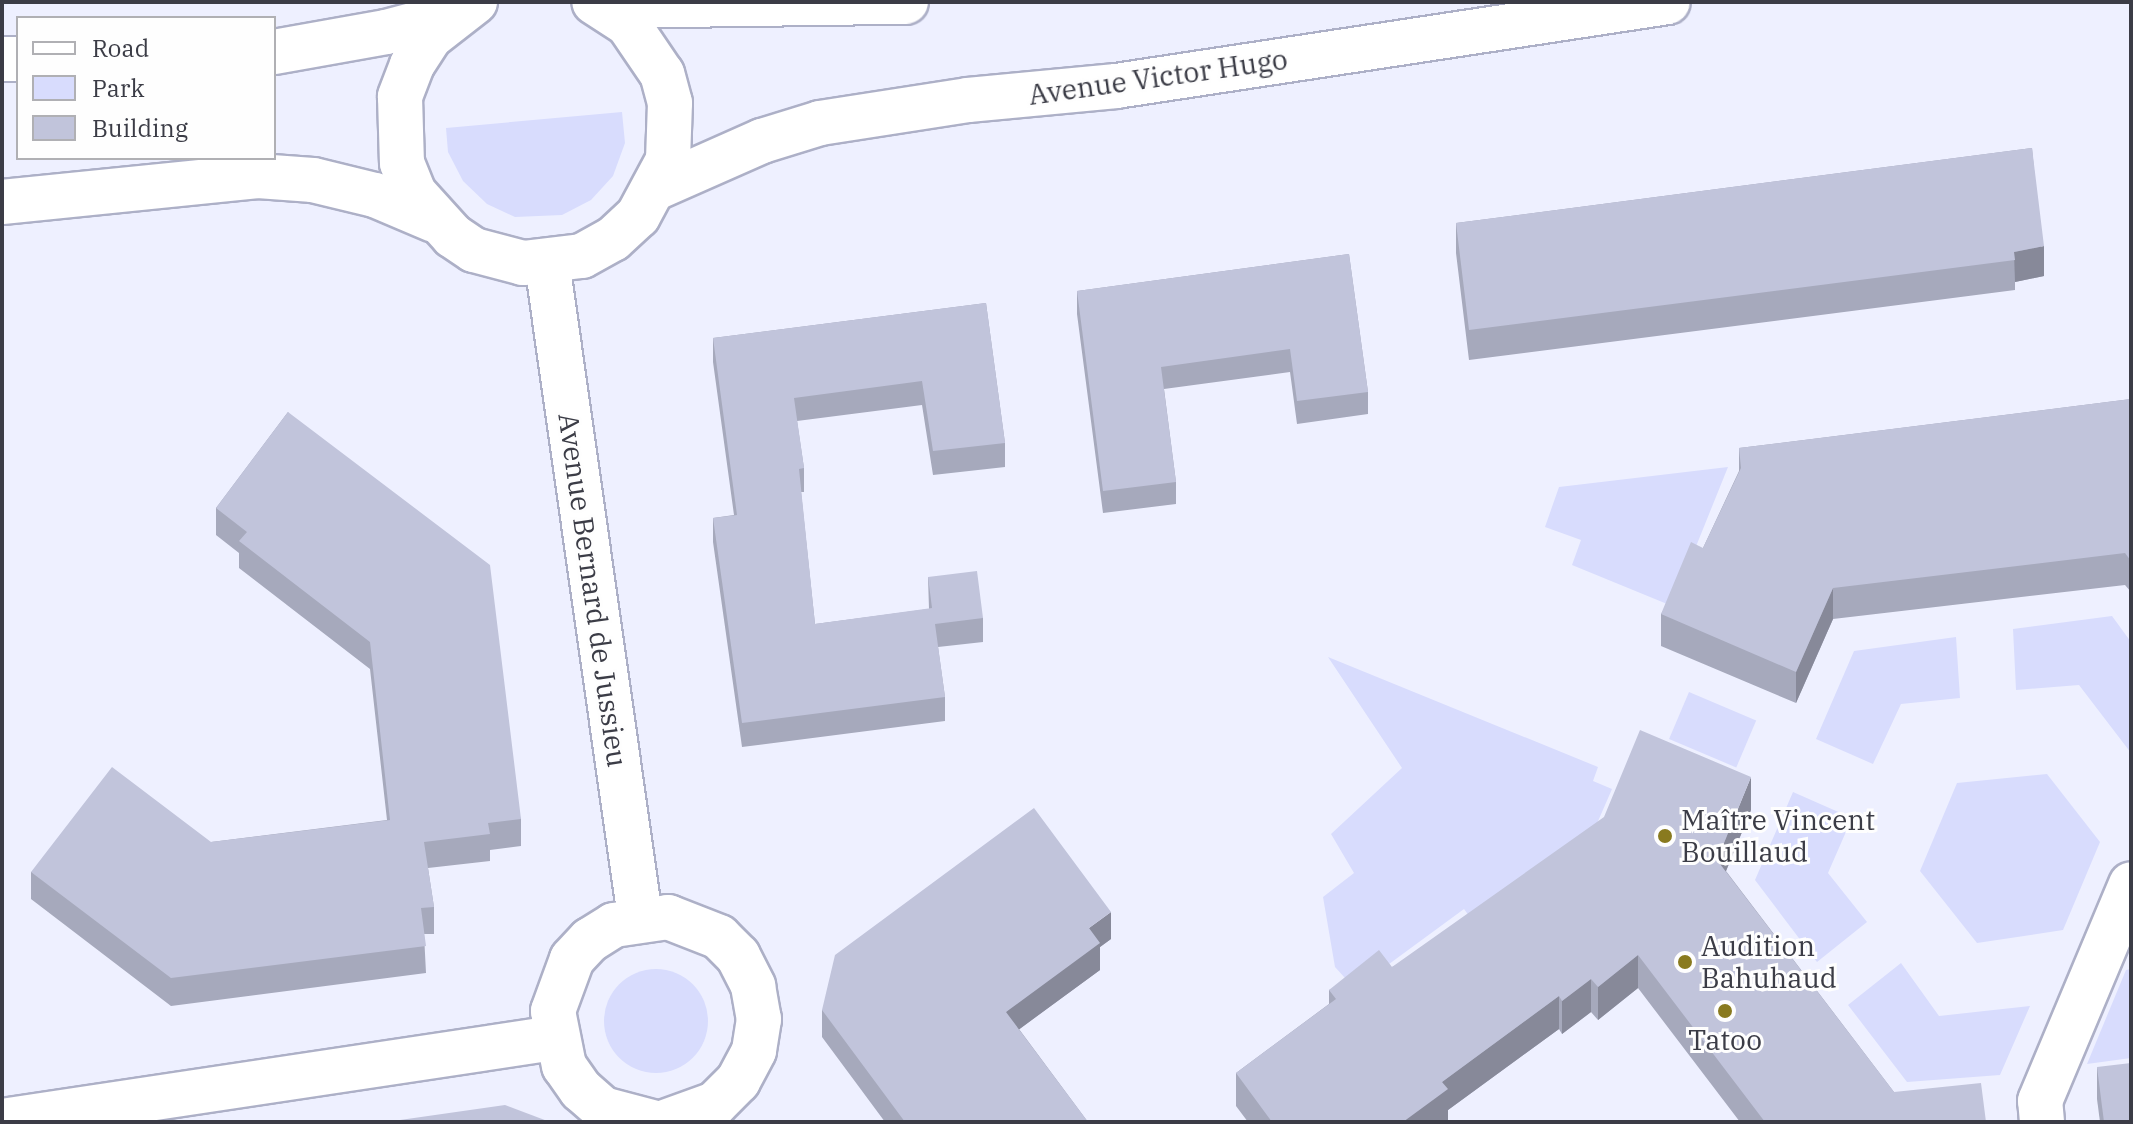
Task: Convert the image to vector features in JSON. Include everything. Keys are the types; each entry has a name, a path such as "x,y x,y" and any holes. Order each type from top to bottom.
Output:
{"street":[{"path":"599,4 906,2"},
{"name":"Avenue Victor Hugo","path":"658,187 762,141 820,123 968,100 1116,86 1668,2"},
{"path":"2,202 258,176 313,180 375,195 434,220 474,250 523,263 547,263 582,256 613,239 638,216 658,187 672,131 666,89 648,47 599,4"},
{"path":"276,52 465,8"},
{"path":"434,220 414,193 402,163 400,97 418,56 465,8"},
{"name":"Avenue Bernard de Jussieu","path":"547,263 640,917"},
{"path":"2041,1112 2131,884"},
{"path":"652,1122 603,1109 581,1090 564,1066 554,1038 553,1011 572,959 614,925 640,917 668,917 719,937 738,956 753,986 759,1019 754,1051 722,1113 665,1122"},
{"path":"2,1121 554,1038"}],"green space":[{"path":"622,112 625,143 613,176 591,200 562,215 515,217 487,204 463,181 448,152 446,128"},
{"path":"1728,467 1672,606 1572,565 1581,540 1545,527 1559,487"},
{"path":"2112,616 2131,642 2131,753 2079,685 2016,690 2013,629"},
{"path":"1956,637 1960,698 1901,704 1873,764 1816,739 1854,651"},
{"path":"1328,657 1598,767 1593,781 1612,789 1582,858 1480,931 1464,909 1355,989 1335,967 1323,897 1354,873 1331,834 1402,768"},
{"path":"1689,692 1756,721 1736,767 1669,739"},
{"path":"2047,774 2100,842 2063,930 1977,943 1920,871 1957,783"},
{"path":"1793,792 1852,818 1828,873 1867,922 1817,962 1755,880"},
{"path":"1901,963 1939,1016 2030,1006 2000,1075 1907,1082 1848,1005"},
{"path":"656,969 676,973 693,984 704,1001 708,1021 704,1041 693,1058 676,1069 656,1073 636,1069 619,1058 608,1041 604,1021 608,1001 619,984 636,973"},
{"path":"2131,969 2131,1058 2087,1064 2126,970"}],"building":[{"path":"2032,148 2044,246 2014,252 2015,260 1469,330 1456,223"},
{"path":"1349,254 1368,392 1297,401 1290,349 1161,367 1176,482 1103,491 1077,291"},
{"path":"986,303 1005,443 933,451 922,381 794,398 804,468 799,469 815,624 932,608 928,577 977,571 983,618 935,624 945,697 742,723 713,518 737,515 713,338"},
{"path":"2131,399 2131,561 2125,553 1833,588 1796,672 1661,614 1691,542 1703,548 1741,468 1739,448"},
{"path":"288,412 490,565 521,819 488,823 490,834 424,842 434,907 421,908 426,946 171,978 31,872 112,767 211,842 390,820 370,642 239,541 247,532 216,508"},
{"path":"1640,730 1751,777 1717,860 1894,1092 1981,1083 1986,1122 1765,1122 1638,955 1598,987 1591,979 1562,1001 1559,996 1442,1082 1448,1089 1403,1122 1272,1122 1236,1073 1336,999 1329,990 1379,950 1392,967 1604,817"},
{"path":"1034,808 1111,912 1089,928 1100,943 1006,1012 1088,1122 905,1122 822,1010 835,955"},
{"path":"2131,1063 2131,1122 2104,1122 2097,1067"},
{"path":"505,1105 550,1122 386,1122"}],"place":[{"name":"Maître Vincent Bouillaud","path":"1665,836"},
{"name":"Audition Bahuhaud","path":"1685,962"},
{"name":"Tatoo","path":"1725,1011"}]}
